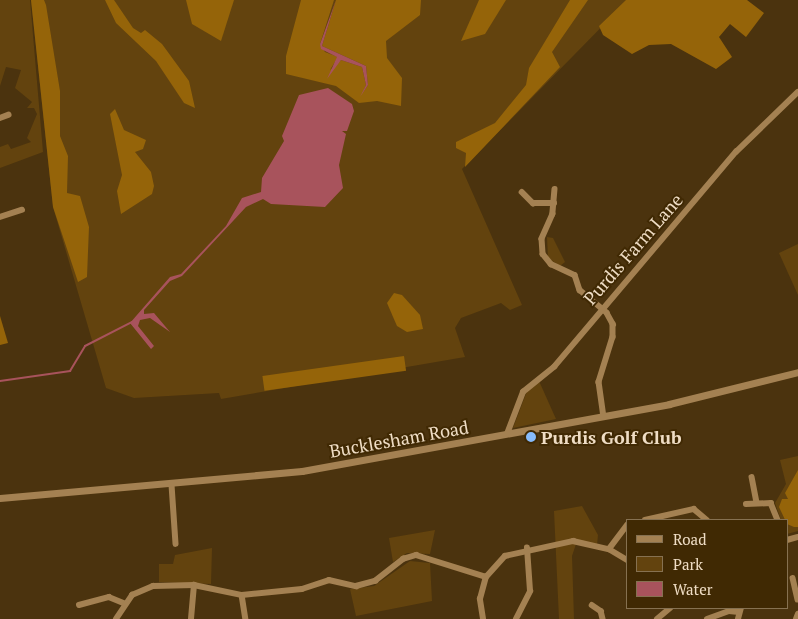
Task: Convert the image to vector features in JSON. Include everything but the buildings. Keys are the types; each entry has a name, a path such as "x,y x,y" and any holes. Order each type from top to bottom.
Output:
{"street":[{"name":"Purdis Farm Lane","path":"508,434 524,392 554,367 736,152 798,92"},
{"path":"0,118 8,115"},
{"path":"555,189 554,203 542,239 543,254 551,264 571,272 580,290 602,308 614,330 599,382 604,416"},
{"path":"522,192 532,203 554,203"},
{"path":"0,217 22,210"},
{"name":"Bucklesham Road","path":"0,498 278,475 604,416 798,372"},
{"path":"752,477 758,502"},
{"path":"172,485 176,544"},
{"path":"746,504 758,502 772,503 778,519"},
{"path":"650,519 694,510 706,519"},
{"path":"610,549 626,526"},
{"path":"483,619 480,600 486,576 505,556 527,548 573,541 610,549 626,559"},
{"path":"516,619 530,591 527,548"},
{"path":"116,619 124,603 153,586 194,585 242,595 302,589 329,580 356,586 375,581 403,560 416,556 486,576"},
{"path":"793,578 798,599"},
{"path":"191,619 194,585"},
{"path":"242,595 246,619"},
{"path":"79,605 109,597 124,603"},
{"path":"592,605 602,611 603,619"},
{"path":"657,619 669,609"},
{"path":"708,619 729,611 739,613"},
{"path":"796,619 798,614"}],"green space":[{"path":"0,0 30,0 43,152 0,168 0,147 8,144 11,149 31,142 27,138 37,114 34,108 27,108 32,102 15,88 21,70 6,67 0,86"},
{"path":"31,0 628,0 462,169 522,305 510,310 501,303 461,318 455,328 465,357 221,399 219,393 134,398 106,388 53,207"},
{"path":"547,237 553,238 565,262 560,266 548,258"},
{"path":"798,244 798,295 779,253"},
{"path":"539,381 556,419 513,428 527,391"},
{"path":"798,456 798,531 788,534 788,519 781,519 775,503 786,484 780,460"},
{"path":"582,506 598,535 597,545 577,541 572,556 574,619 559,619 554,511"},
{"path":"435,530 430,554 407,553 393,562 389,538"},
{"path":"212,548 211,584 159,582 159,564 173,564 175,555"},
{"path":"410,561 430,563 432,601 356,616 350,589 374,586"}],"shaded area":[{"path":"31,0 44,0 46,5 60,91 60,136 68,156 67,193 80,196 89,227 87,277 78,282 53,207"},
{"path":"105,0 114,0 133,28 141,33 145,30 162,44 189,81 195,108 184,103 156,61 116,23"},
{"path":"186,0 234,0 221,41 192,24"},
{"path":"301,0 334,0 320,44 325,52 338,57 330,70 341,60 362,67 366,85 363,92 368,85 366,66 322,46 336,0 421,0 420,15 386,41 387,58 402,78 401,106 377,101 359,103 336,86 286,74 286,56"},
{"path":"479,0 506,0 485,34 461,41"},
{"path":"570,0 588,0 552,52 560,67 465,167 466,153 456,148 456,142 495,123 526,85 529,68"},
{"path":"626,0 747,0 764,13 746,37 730,24 719,37 732,57 716,69 671,44 649,45 632,54 603,35 599,26"},
{"path":"115,109 124,130 146,140 143,149 135,152 151,172 154,186 152,194 121,214 117,191 122,175 110,114"},
{"path":"394,293 402,295 420,315 423,329 407,332 397,326 387,303"},
{"path":"0,316 8,343 0,345"},
{"path":"404,356 406,371 264,391 262,376"},
{"path":"798,470 798,527 788,524 788,519 785,519 779,507 782,499 788,499 785,493"}],"water":[{"path":"336,0 322,46 366,66 368,85 360,97 366,85 362,67 341,60 327,79 337,57 321,49 320,44"},
{"path":"328,88 352,104 354,111 347,131 342,131 346,134 339,165 343,188 325,207 271,204 263,199 246,207 182,276 170,281 144,310 144,314 154,313 170,332 150,318 140,320 138,326 154,346 151,349 130,323 170,277 181,274 226,226 242,198 261,192 262,178 284,141 282,136 299,95"}],"waterway":[{"path":"0,381 70,371 85,346 132,322"}],"place":[{"name":"Purdis Golf Club","path":"531,437"}]}
